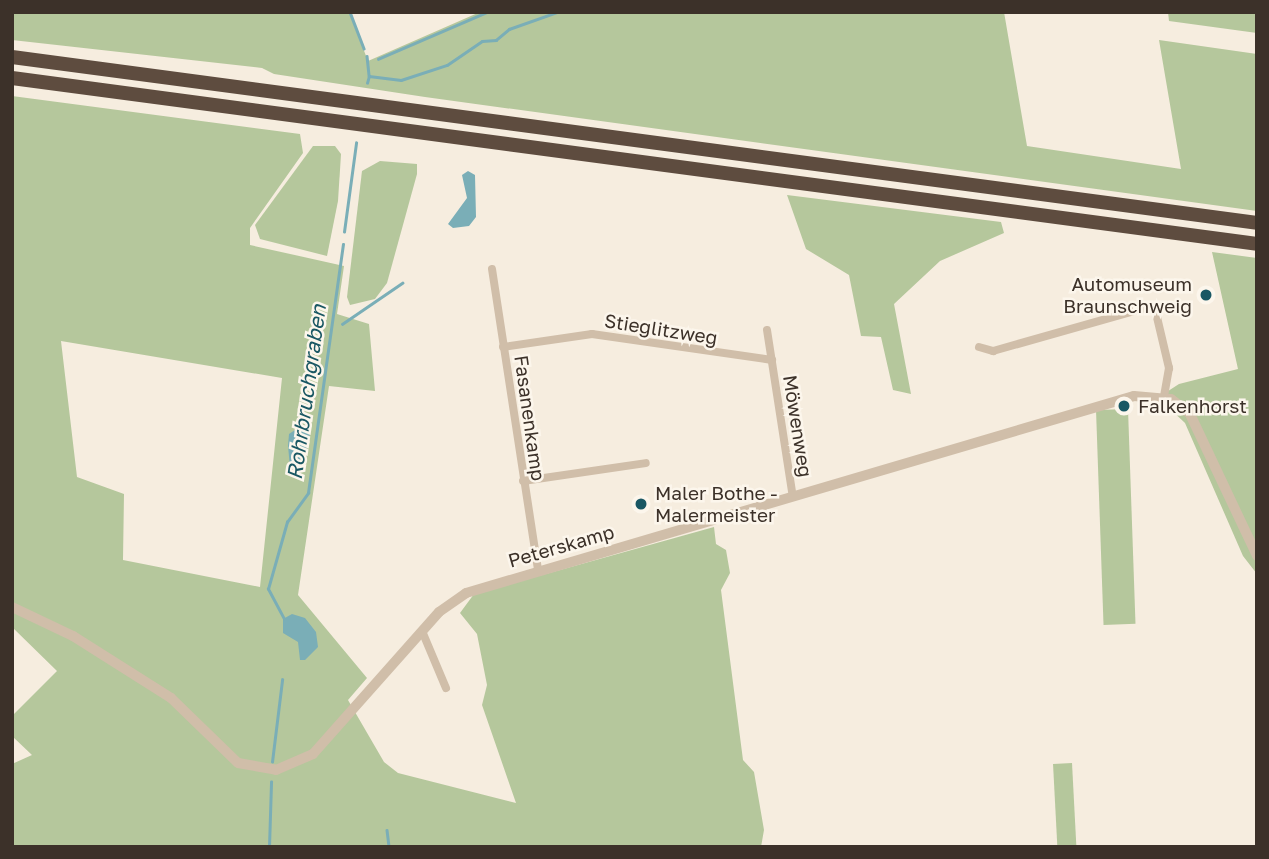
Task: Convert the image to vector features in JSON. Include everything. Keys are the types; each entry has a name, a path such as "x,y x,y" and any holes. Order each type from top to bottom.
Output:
{"highway":[{"path":"12,57 1257,223"},
{"path":"12,78 1257,244"}],"street":[{"name":"Fasanenkamp","path":"492,269 538,571"},
{"path":"979,347 993,351 1148,307 1156,313 1168,368 1164,397 1181,405 1195,421 1257,556"},
{"name":"Möwenweg","path":"767,330 793,496"},
{"name":"Stieglitzweg","path":"503,347 592,334 772,360"},
{"name":"Peterskamp","path":"12,607 40,617 148,682 184,709 231,758 264,770 276,769 313,754 422,631 457,597 1125,399 1164,397"},
{"path":"523,481 646,463"},
{"path":"422,631 446,688"}],"green space":[{"path":"12,12 349,12 368,61 480,12 1004,12 1027,146 1181,169 1159,40 1257,54 1257,211 425,97 274,74 262,68 12,40"},
{"path":"1168,12 1257,12 1257,33 1169,21"},
{"path":"12,96 300,134 303,153 250,228 250,245 344,266 337,314 369,324 375,391 329,386 298,595 367,678 348,700 384,762 398,773 516,803 482,705 487,685 477,634 460,613 474,594 714,527 716,544 726,550 730,573 721,590 743,760 754,772 764,830 761,847 12,847 12,764 32,755 12,736 12,716 57,671 12,627","holes":["61,341 282,378 260,587 123,560 124,494 77,477"]},
{"path":"313,146 335,146 341,154 338,201 327,256 260,239 255,225"},
{"path":"380,161 417,164 417,174 387,283 375,299 350,305 347,297 362,171"},
{"path":"787,195 1001,222 1004,233 940,261 894,304 911,394 893,390 881,337 861,336 849,275 806,249"},
{"path":"1212,252 1257,258 1257,574 1243,556 1185,423 1168,407 1148,404 1179,384 1238,369"},
{"path":"1128,409 1136,624 1104,625 1096,410"},
{"path":"1072,763 1076,847 1057,847 1053,764"}],"water":[{"path":"468,171 475,175 476,217 469,226 453,228 448,224 467,198 462,175"},
{"path":"301,426 310,434 301,472 290,467 288,446 289,434"},
{"path":"292,614 305,618 316,632 318,647 305,660 300,660 298,642 283,633 283,619"}],"waterway":[{"path":"350,12 364,48"},
{"path":"378,59 487,12"},
{"name":"Rohrbruchgraben","path":"367,83 369,76 401,80 447,65 482,41 496,40 509,29 557,12"},
{"path":"367,56 369,76"},
{"name":"Rohrbruchgraben","path":"344,232 356,143"},
{"name":"Rohrbruchgraben","path":"284,619 268,589 287,522 308,493 343,244"},
{"path":"342,324 402,283"},
{"name":"Rohrbruchgraben","path":"272,762 282,680"},
{"name":"Rohrbruchgraben","path":"269,847 271,782"},
{"path":"387,830 389,847"}],"place":[{"name":"Automuseum Braunschweig","path":"1206,295"},
{"name":"Falkenhorst","path":"1124,406"},
{"name":"Maler Bothe - Malermeister","path":"641,504"}]}
